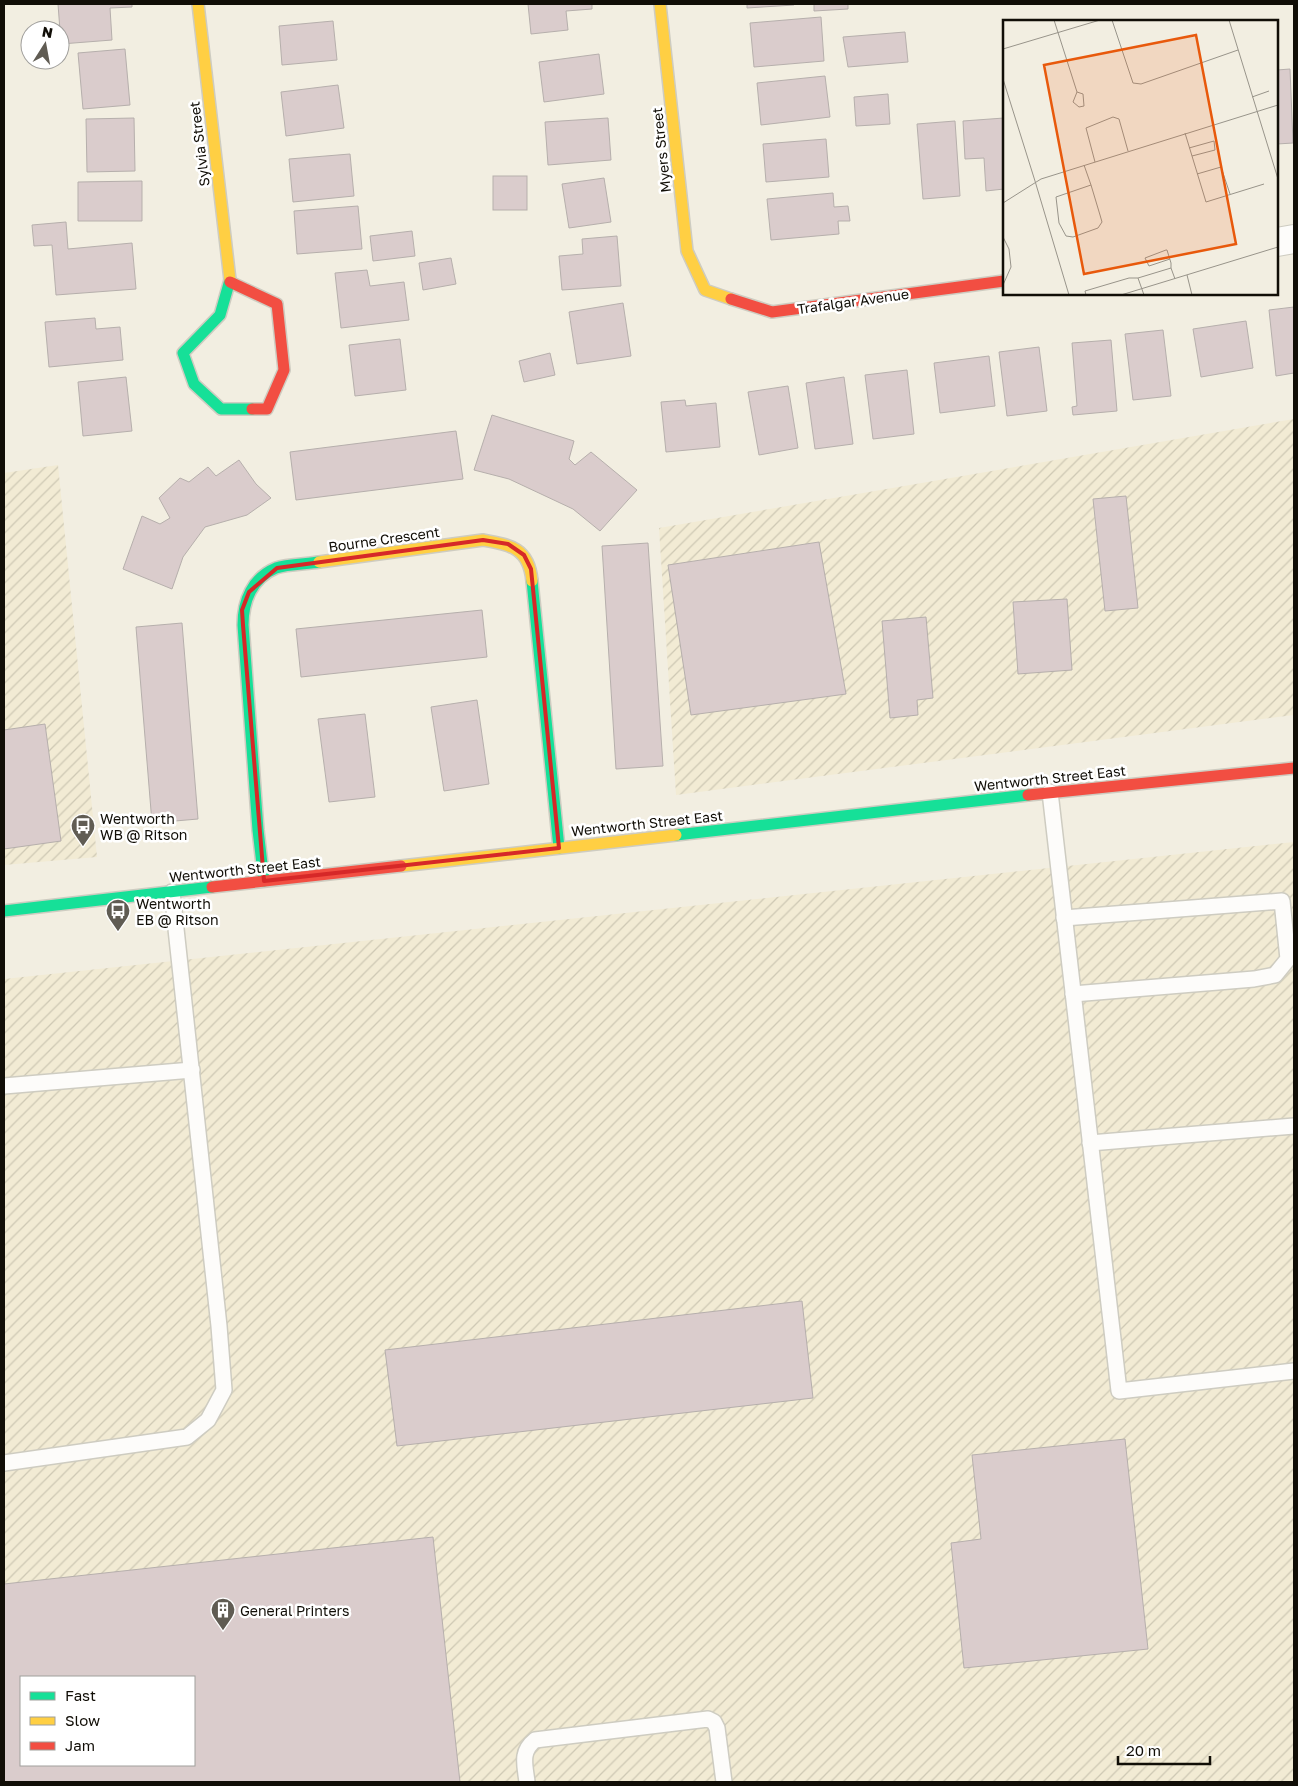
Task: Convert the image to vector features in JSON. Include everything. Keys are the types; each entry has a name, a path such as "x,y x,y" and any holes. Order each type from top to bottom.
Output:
{"street":[{"name":"Sylvia Street","path":"198,4 230,282 220,315 184,353 194,384 221,409 267,409 284,370 277,304 230,282"},
{"name":"Myers Street","path":"660,4 687,251 705,290"},
{"path":"1278,242 1294,239"},
{"name":"Trafalgar Avenue","path":"705,290 772,312 1003,281"},
{"name":"Bourne Crescent","path":"264,882 258,830 242,610 249,592 261,578 277,568 483,540 508,544 524,555 531,569 559,848"},
{"name":"Wentworth Street East","path":"4,911 1050,792 1294,768"}],"lane":[{"path":"1050,792 1119,1391 1294,1370"},
{"path":"4,1463 187,1437 208,1420 224,1390 219,1326 172,892"},
{"path":"1064,918 1282,901 1288,959 1275,976 1073,994"},
{"path":"4,1086 192,1070"},
{"path":"1090,1143 1294,1126"},
{"path":"527,1782 524,1756 527,1746 535,1740 708,1719 714,1722 717,1728 724,1782"}],"highlighted area":[{"path":"483,540 508,544 524,555 531,569 559,848 264,881 242,610 249,592 277,568"}],"shaded area":[{"path":"1294,419 1294,715 676,795 659,528"},
{"path":"58,465 97,857 4,865 4,473"},
{"path":"1294,842 1294,1782 4,1782 4,979"}],"building":[{"path":"58,4 132,4 132,7 110,8 112,40 70,43 70,20 59,20"},
{"path":"528,4 592,4 592,9 566,11 568,30 531,34"},
{"path":"747,4 794,4 794,5 747,8"},
{"path":"814,4 848,4 848,9 814,11"},
{"path":"821,17 824,61 754,67 750,23"},
{"path":"333,21 337,60 282,65 279,26"},
{"path":"905,32 908,62 848,67 843,37"},
{"path":"125,49 130,105 83,109 78,53"},
{"path":"599,54 604,94 544,102 539,62"},
{"path":"1290,69 1293,143 1278,144 1278,70"},
{"path":"825,76 830,117 761,125 757,83"},
{"path":"338,85 344,128 286,136 281,92"},
{"path":"888,94 890,124 856,126 854,97"},
{"path":"134,118 135,171 87,172 86,119"},
{"path":"608,118 611,160 548,165 545,122"},
{"path":"1003,118 1003,189 986,191 984,158 965,159 963,121"},
{"path":"955,121 960,196 923,199 917,124"},
{"path":"826,139 829,177 766,182 763,144"},
{"path":"350,154 354,196 293,202 289,159"},
{"path":"493,176 527,176 527,210 493,210"},
{"path":"604,178 611,222 569,228 562,184"},
{"path":"142,181 142,221 78,221 78,182"},
{"path":"833,193 834,207 848,206 850,221 838,221 839,234 771,240 767,199"},
{"path":"358,206 362,249 297,254 294,211"},
{"path":"66,222 68,249 132,243 136,289 56,295 52,245 34,246 32,225"},
{"path":"412,231 415,256 373,261 370,236"},
{"path":"617,236 621,286 562,290 559,256 583,254 582,239"},
{"path":"451,258 456,284 423,290 419,263"},
{"path":"367,270 370,286 404,282 409,320 341,328 335,273"},
{"path":"623,303 631,356 577,364 569,312"},
{"path":"1294,307 1294,373 1276,376 1269,310"},
{"path":"95,318 96,329 120,327 123,360 49,367 45,322"},
{"path":"1246,321 1253,368 1201,377 1193,329"},
{"path":"1163,330 1171,396 1133,400 1125,334"},
{"path":"400,339 406,390 355,396 349,345"},
{"path":"1111,340 1117,411 1073,415 1072,407 1077,406 1072,343"},
{"path":"1039,347 1047,411 1007,416 999,352"},
{"path":"550,353 555,375 524,382 519,361"},
{"path":"989,356 995,406 940,413 934,363"},
{"path":"907,370 914,434 873,439 865,375"},
{"path":"126,377 132,431 83,436 78,382"},
{"path":"844,377 853,444 815,449 806,383"},
{"path":"788,386 798,448 759,455 748,392"},
{"path":"685,400 686,406 716,403 720,447 666,452 661,402"},
{"path":"492,415 574,441 569,459 575,465 591,452 637,490 600,531 573,509 509,479 474,470"},
{"path":"456,431 463,479 296,500 290,452"},
{"path":"239,460 256,484 271,498 247,515 205,527 183,557 172,589 123,569 142,516 160,524 170,518 159,498 180,478 189,482 208,467 216,476"},
{"path":"1126,496 1138,608 1105,611 1093,499"},
{"path":"819,542 846,694 691,715 668,565"},
{"path":"648,543 663,766 616,769 602,546"},
{"path":"1067,599 1072,670 1018,674 1013,602"},
{"path":"482,610 487,657 301,677 296,629"},
{"path":"926,617 933,698 917,700 918,715 890,718 882,621"},
{"path":"182,623 198,819 152,823 136,627"},
{"path":"477,700 489,784 444,791 431,707"},
{"path":"365,714 375,797 329,802 318,719"},
{"path":"45,724 61,841 4,849 4,730"},
{"path":"802,1301 813,1398 397,1446 385,1350"},
{"path":"1125,1439 1148,1649 964,1668 951,1543 981,1539 972,1455"},
{"name":"General Printers","path":"433,1537 460,1782 4,1782 4,1584"}],"traffic: fast":[{"path":"230,280 220,315 183,353 194,384 221,409 252,409"},
{"path":"264,881 258,830 243,616 250,591 268,572 291,565 319,562"},
{"path":"532,581 559,848"},
{"path":"676,835 1028,795"},
{"path":"4,911 212,887"}],"traffic: slow":[{"path":"198,4 230,280"},
{"path":"660,4 687,251 705,290 731,299"},
{"path":"319,562 483,540 510,546 523,555 527,561 532,581"},
{"path":"401,866 676,835"}],"traffic: jam":[{"path":"731,299 772,312 1003,281"},
{"path":"230,282 277,304 284,370 267,409 252,409"},
{"path":"1028,795 1294,768"},
{"path":"212,887 401,866"}],"place":[{"name":"Wentworth WB @ Ritson","path":"83,847"},
{"name":"Wentworth EB @ Ritson","path":"118,932"},
{"name":"General Printers","path":"223,1631"}]}
